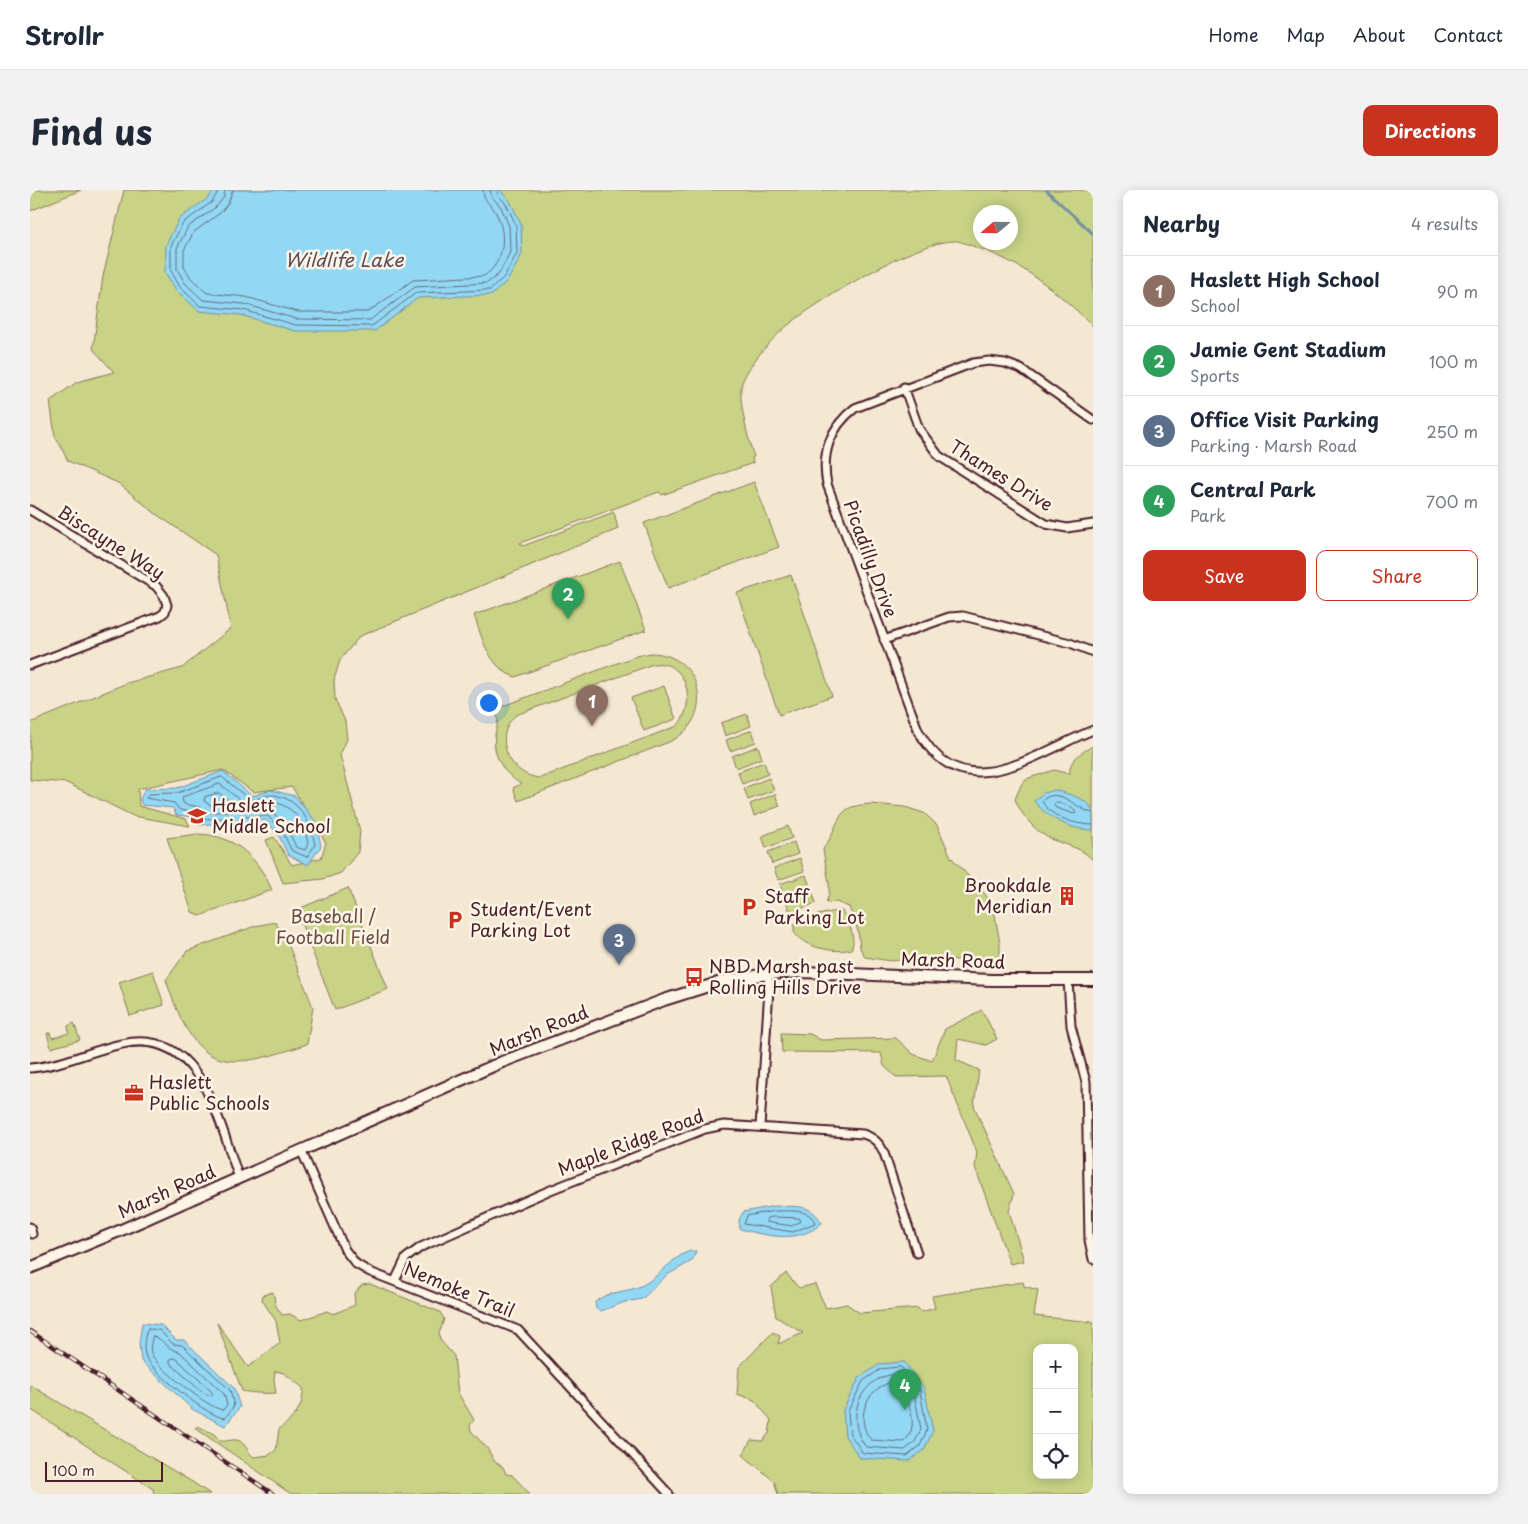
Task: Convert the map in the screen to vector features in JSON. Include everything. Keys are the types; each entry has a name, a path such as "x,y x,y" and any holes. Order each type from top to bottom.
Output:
{"main road":[{"name":"Marsh Road","path":"30,1268 502,1062 691,990 724,981 768,974 820,972 991,980 1093,980"}],"street":[{"name":"Picadilly Drive","path":"1093,420 1021,369 1005,363 973,363 862,403 848,414 831,435 825,459 826,484 918,730 932,751 951,766 976,773 1003,770 1093,730"},
{"name":"Thames Drive","path":"904,387 919,429 938,456 1046,524 1067,528 1093,524"},
{"name":"Biscayne Way","path":"30,510 77,540 151,582 164,596 166,608 160,616 30,665"},
{"path":"884,640 942,619 963,616 1070,643 1093,652"},
{"path":"760,1127 769,989 768,974"},
{"path":"1068,980 1071,1026 1086,1082 1091,1196 1089,1240 1093,1259"},
{"path":"30,1068 129,1042 150,1043 173,1050 192,1066 205,1088 239,1178"},
{"name":"Maple Ridge Road","path":"395,1281 402,1264 416,1250 548,1191 705,1129 724,1125 863,1134 876,1140 884,1152 917,1253"},
{"name":"Nemoke Trail","path":"301,1150 347,1254 363,1269 510,1326 522,1333 669,1494"}],"green space":[{"path":"30,190 81,190 30,211"},
{"path":"124,190 1093,190 1093,326 1038,279 1008,261 984,250 1018,250 1018,205 973,205 973,246 956,241 936,244 894,260 870,272 792,322 778,334 757,358 742,383 741,390 744,420 754,457 752,458 753,463 662,495 659,492 520,543 523,546 614,512 618,529 360,636 340,660 334,680 335,699 345,721 347,739 340,755 360,831 358,852 341,873 323,879 283,883 266,840 274,837 292,865 321,858 326,843 292,787 253,792 223,770 138,789 139,806 186,819 190,826 133,816 67,783 30,780 30,723 127,683 182,668 231,628 216,555 156,514 118,483 68,461 55,436 50,401 77,382 114,372 93,349 103,276"},
{"path":"754,482 779,547 668,588 644,523"},
{"path":"620,561 646,630 515,677 499,667 488,651 474,615"},
{"path":"791,575 832,696 779,715 737,593"},
{"path":"651,653 669,656 682,664 692,676 698,690 698,704 694,719 684,732 669,742 518,801 513,788 521,784 504,769 495,750 498,720 495,709 636,656","holes":["653,664 665,664 674,669 686,685 687,707 677,726 540,778 529,776 520,770 507,754 505,734 509,724 516,715"]},
{"path":"664,686 676,719 644,731 631,698"},
{"path":"747,714 751,726 725,736 721,723"},
{"path":"752,730 756,742 730,751 726,740"},
{"path":"758,746 762,758 736,768 732,756"},
{"path":"1093,746 1093,860 1083,852 1042,834 1020,810 1015,799 1022,783 1029,778 1054,770 1070,774 1073,761"},
{"path":"764,762 768,774 742,784 738,772"},
{"path":"769,778 774,790 748,800 744,788"},
{"path":"775,794 780,806 754,816 750,804"},
{"path":"871,804 905,807 924,813 937,825 951,857 985,894 994,909 1000,953 994,962 974,962 933,957 891,961 865,957 860,948 858,931 849,907 836,902 826,903 829,894 829,883 823,850 844,812 854,806"},
{"path":"788,826 792,838 766,848 762,836"},
{"path":"198,834 211,835 223,839 244,850 260,868 272,890 200,916 192,912 167,838"},
{"path":"794,842 798,854 772,864 768,852"},
{"path":"800,858 804,871 778,880 774,868"},
{"path":"806,875 810,887 784,896 780,884"},
{"name":"Baseball / Football Field","path":"348,888 388,989 335,1010 296,910"},
{"path":"812,891 816,903 790,913 786,900"},
{"path":"842,911 849,924 853,940 851,949 837,951 820,948 804,942 794,932 794,924 804,918"},
{"path":"275,922 286,939 313,1007 307,1044 278,1054 253,1059 233,1061 216,1057 201,1048 189,1033 177,1010 166,980 187,951 255,926"},
{"path":"153,971 164,1005 130,1016 119,982"},
{"path":"982,1010 997,1039 986,1045 958,1039 956,1060 979,1070 974,1106 1014,1194 1009,1211 1024,1261 1010,1264 975,1167 977,1152 946,1076 896,1077 884,1066 881,1053 782,1052 781,1033 810,1034 821,1040 896,1038 913,1054 932,1061 945,1029"},
{"path":"74,1023 80,1040 51,1048 47,1033 50,1033 52,1038 69,1033 68,1026"},
{"path":"786,1273 799,1288 815,1284 826,1308 847,1304 860,1313 918,1308 921,1312 935,1308 932,1296 1023,1282 1024,1286 1038,1290 1034,1316 1093,1322 1093,1494 778,1494 774,1481 743,1455 751,1440 763,1441 769,1433 771,1420 754,1400 737,1394 739,1367 773,1332 780,1336 778,1344 803,1333 776,1317 771,1287"},
{"path":"370,1284 440,1312 444,1319 439,1334 440,1340 454,1356 458,1393 474,1420 470,1425 471,1431 487,1448 495,1462 503,1467 506,1474 512,1475 530,1494 291,1494 195,1428 198,1426 214,1434 220,1441 240,1441 254,1457 269,1455 276,1450 279,1429 289,1421 300,1407 303,1388 284,1373 275,1371 276,1393 242,1391 217,1323 248,1367 280,1343 276,1321 262,1300 263,1295 273,1292 276,1306 282,1315 290,1314 301,1320 327,1311 333,1314 355,1305 354,1294 362,1285"},
{"path":"30,1385 210,1494 154,1494 153,1489 30,1409"}],"water":[{"name":"Wildlife Lake","path":"215,190 500,190 510,201 521,224 522,254 508,280 492,295 418,298 375,331 295,331 241,315 199,311 176,290 165,272 166,245 179,219 208,198"},
{"path":"223,771 252,796 271,790 295,796 316,822 321,846 308,865 288,855 279,836 266,820 199,825 195,817 176,815 173,808 142,805 140,799 145,789 177,788"},
{"path":"1056,790 1076,797 1089,805 1092,809 1093,830 1076,828 1060,822 1046,813 1034,801 1043,793"},
{"path":"775,1206 808,1209 822,1223 813,1230 793,1236 772,1236 740,1229 739,1220 743,1212"},
{"path":"690,1251 696,1251 692,1261 667,1275 642,1299 625,1302 601,1311 596,1309 595,1302 600,1298 643,1285 677,1258"},
{"path":"142,1323 161,1325 176,1340 184,1340 234,1388 240,1407 225,1426 192,1409 141,1361 139,1344"},
{"path":"904,1362 924,1388 933,1431 924,1450 909,1461 860,1458 845,1436 843,1410 859,1378 880,1364"}],"waterway":[{"path":"1046,190 1093,234"}],"railway":[{"path":"30,1331 273,1494"}],"place":[{"name":"Jamie Gent Stadium","path":"568,619"},
{"name":"Haslett High School","path":"592,726"},
{"name":"Haslett Middle School","path":"197,816"},
{"name":"Brookdale Meridian","path":"1067,896"},
{"name":"Staff Parking Lot","path":"749,907"},
{"name":"Student/Event Parking Lot","path":"455,920"},
{"name":"Office Visit Parking","path":"619,965"},
{"name":"NBD Marsh past Rolling Hills Drive","path":"694,977"},
{"name":"Haslett Public Schools","path":"134,1093"},
{"name":"Central Park","path":"905,1410"}]}
